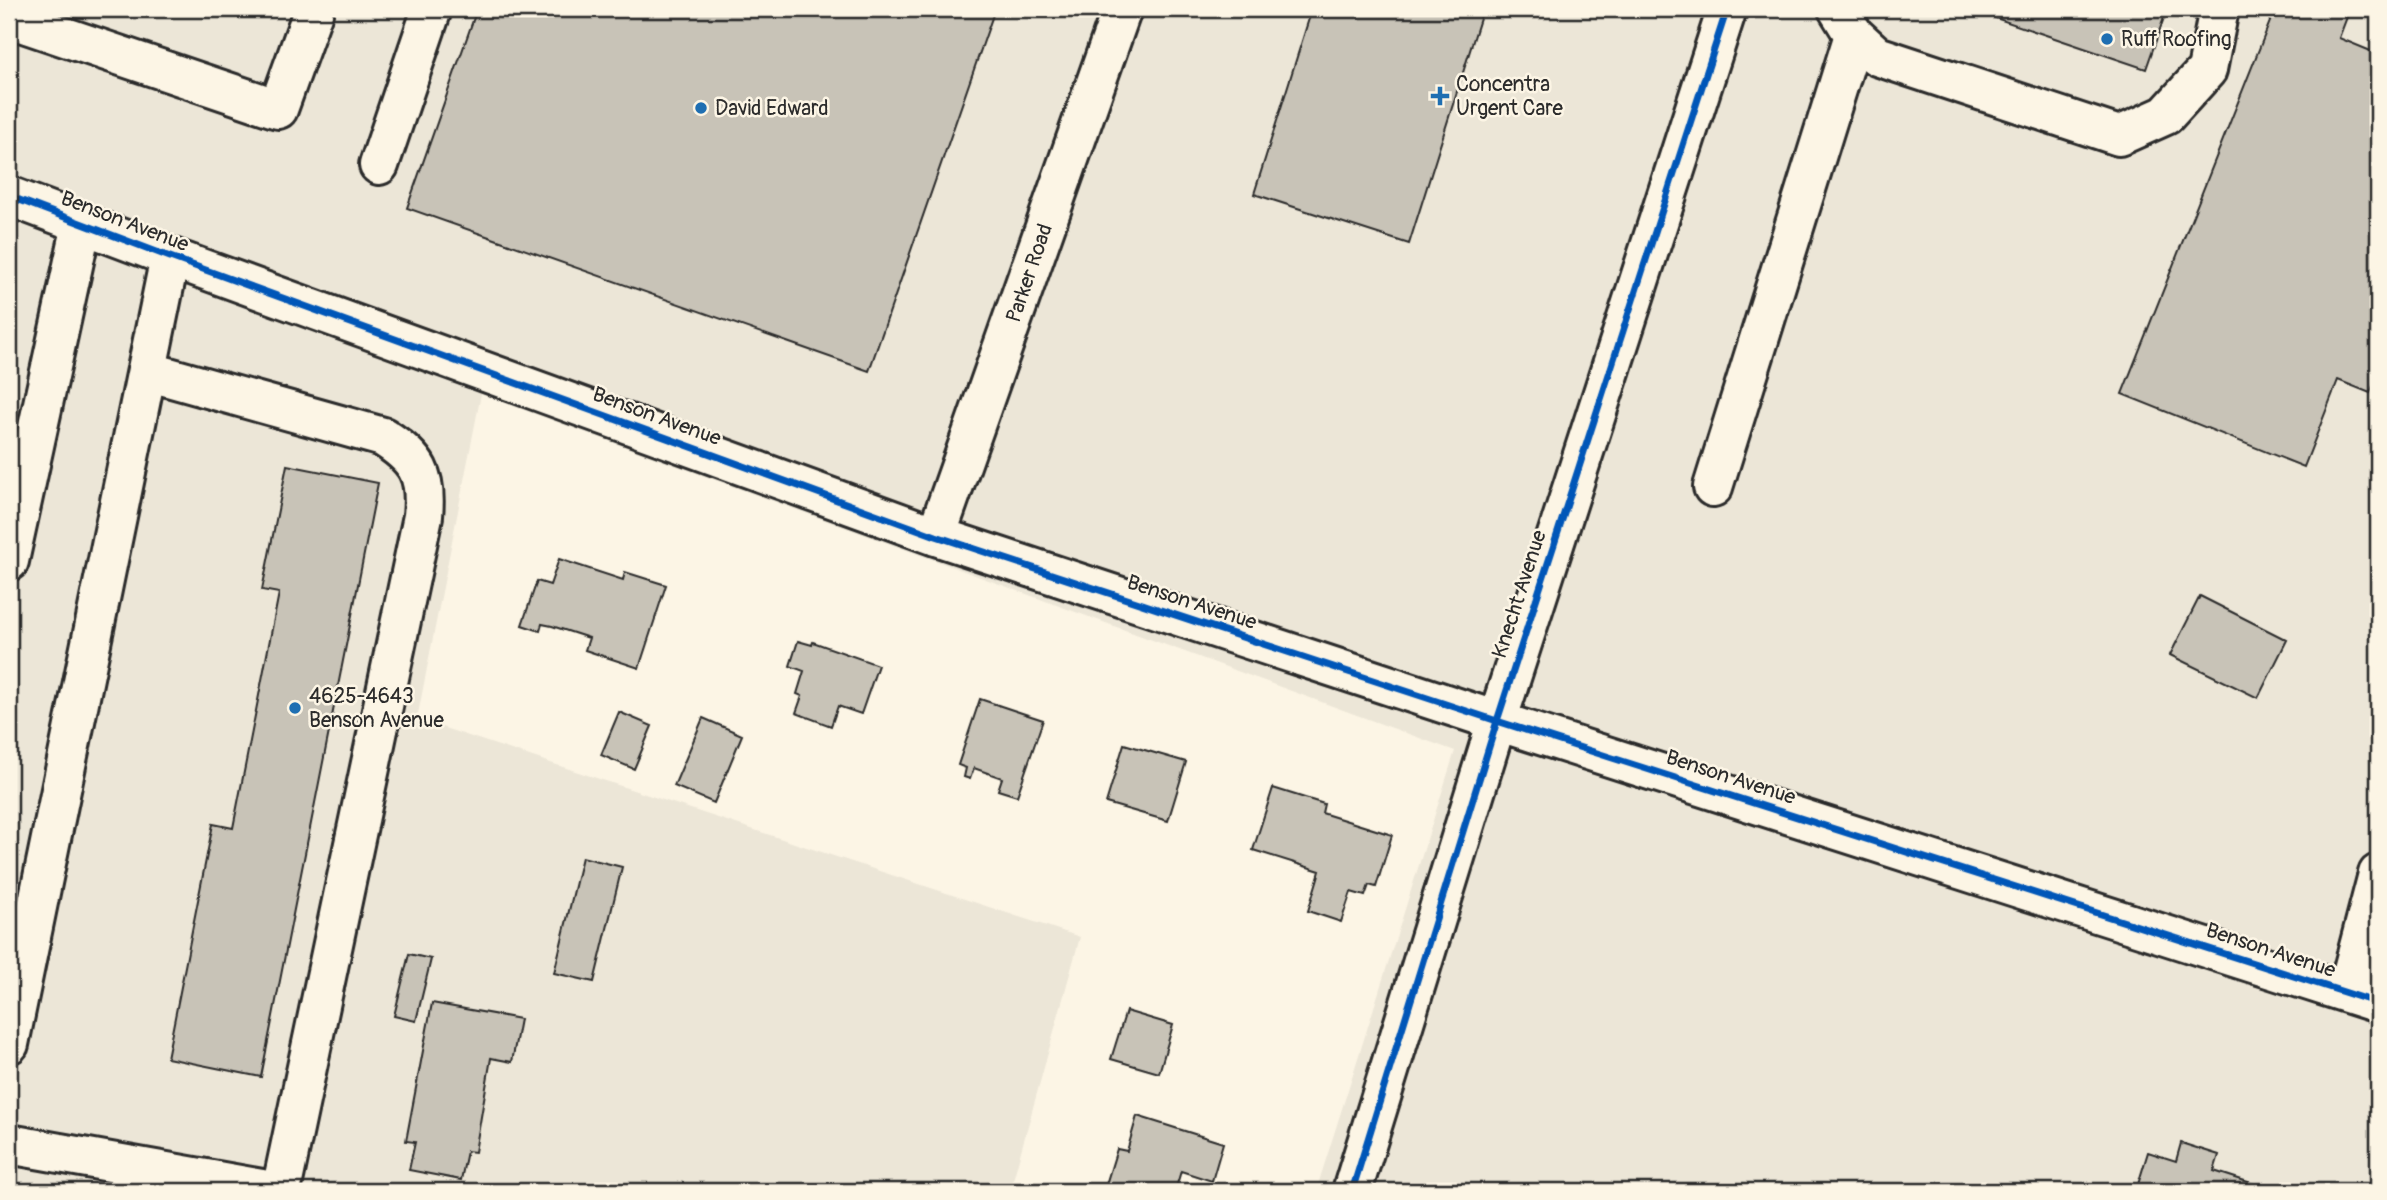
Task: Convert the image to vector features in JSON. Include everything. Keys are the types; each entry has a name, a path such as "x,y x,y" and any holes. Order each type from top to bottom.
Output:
{"street":[{"path":"9,18 278,109 314,9"},
{"path":"379,165 432,9"},
{"name":"Parker Road","path":"936,536 1122,9"},
{"name":"Knecht Avenue","path":"1352,1191 1497,721 1727,9"},
{"path":"1846,22 1877,56 2119,136 2166,115 2207,70 2219,9"},
{"path":"1713,487 1846,22"},
{"name":"Benson Avenue","path":"9,196 936,536 1497,721 2362,998"},
{"path":"9,561 82,224"},
{"path":"9,1044 170,257"},
{"path":"147,371 383,437 404,450 420,472 426,491 423,516 281,1191"},
{"path":"2362,998 2378,874"},
{"path":"9,1144 273,1191"}],"shaded area":[{"path":"9,9 2378,9 2378,1191 1316,1191 1455,751 481,394 417,719 1080,937 1010,1191 9,1191"}],"building":[{"name":"David Edward","path":"477,9 995,9 869,371 407,208"},
{"path":"1312,9 1483,9 1409,244 1254,194"},
{"name":"Ruff Roofing","path":"1969,9 2167,9 2146,69"},
{"path":"2275,9 2350,9 2339,38 2378,54 2378,374 2370,393 2338,380 2304,467 2122,394"},
{"name":"4625-4643 Benson Avenue","path":"287,465 378,483 261,1077 167,1058 213,824 233,828 279,593 262,590"},
{"path":"559,559 623,580 625,572 666,585 639,668 585,650 589,638 542,624 540,631 522,625 537,581 550,585"},
{"path":"2200,596 2287,640 2258,698 2170,655"},
{"path":"798,641 812,645 813,642 878,665 861,714 838,706 831,726 796,713 802,696 797,694 804,671 790,666"},
{"path":"980,699 1043,720 1017,796 998,790 1002,778 974,768 970,779 964,777 966,768 958,765"},
{"path":"619,712 652,726 634,769 601,755"},
{"path":"703,718 742,735 714,803 674,786"},
{"path":"1124,744 1186,762 1168,821 1106,803"},
{"path":"1273,788 1324,804 1322,813 1392,835 1376,887 1369,885 1365,896 1351,892 1341,922 1308,911 1320,871 1253,850"},
{"path":"582,857 622,867 594,982 554,973"},
{"path":"409,954 431,959 416,1021 394,1016"},
{"path":"432,1003 520,1019 512,1062 491,1058 475,1152 467,1151 461,1180 409,1170 415,1142 406,1141"},
{"path":"1126,1011 1173,1025 1159,1073 1111,1059"},
{"path":"1137,1116 1223,1143 1212,1181 1181,1171 1175,1191 1104,1191 1117,1149 1127,1151"},
{"path":"2181,1143 2219,1155 2214,1171 2276,1191 2136,1191 2148,1152 2176,1161"}],"cycle path":[{"path":"1352,1191 1497,721 1727,9"},
{"path":"9,196 936,536 1497,721 2378,1003"}],"place":[{"name":"Ruff Roofing","path":"2107,39"},
{"name":"Concentra Urgent Care","path":"1440,96"},
{"name":"David Edward","path":"701,108"},
{"name":"4625-4643 Benson Avenue","path":"295,708"}]}
